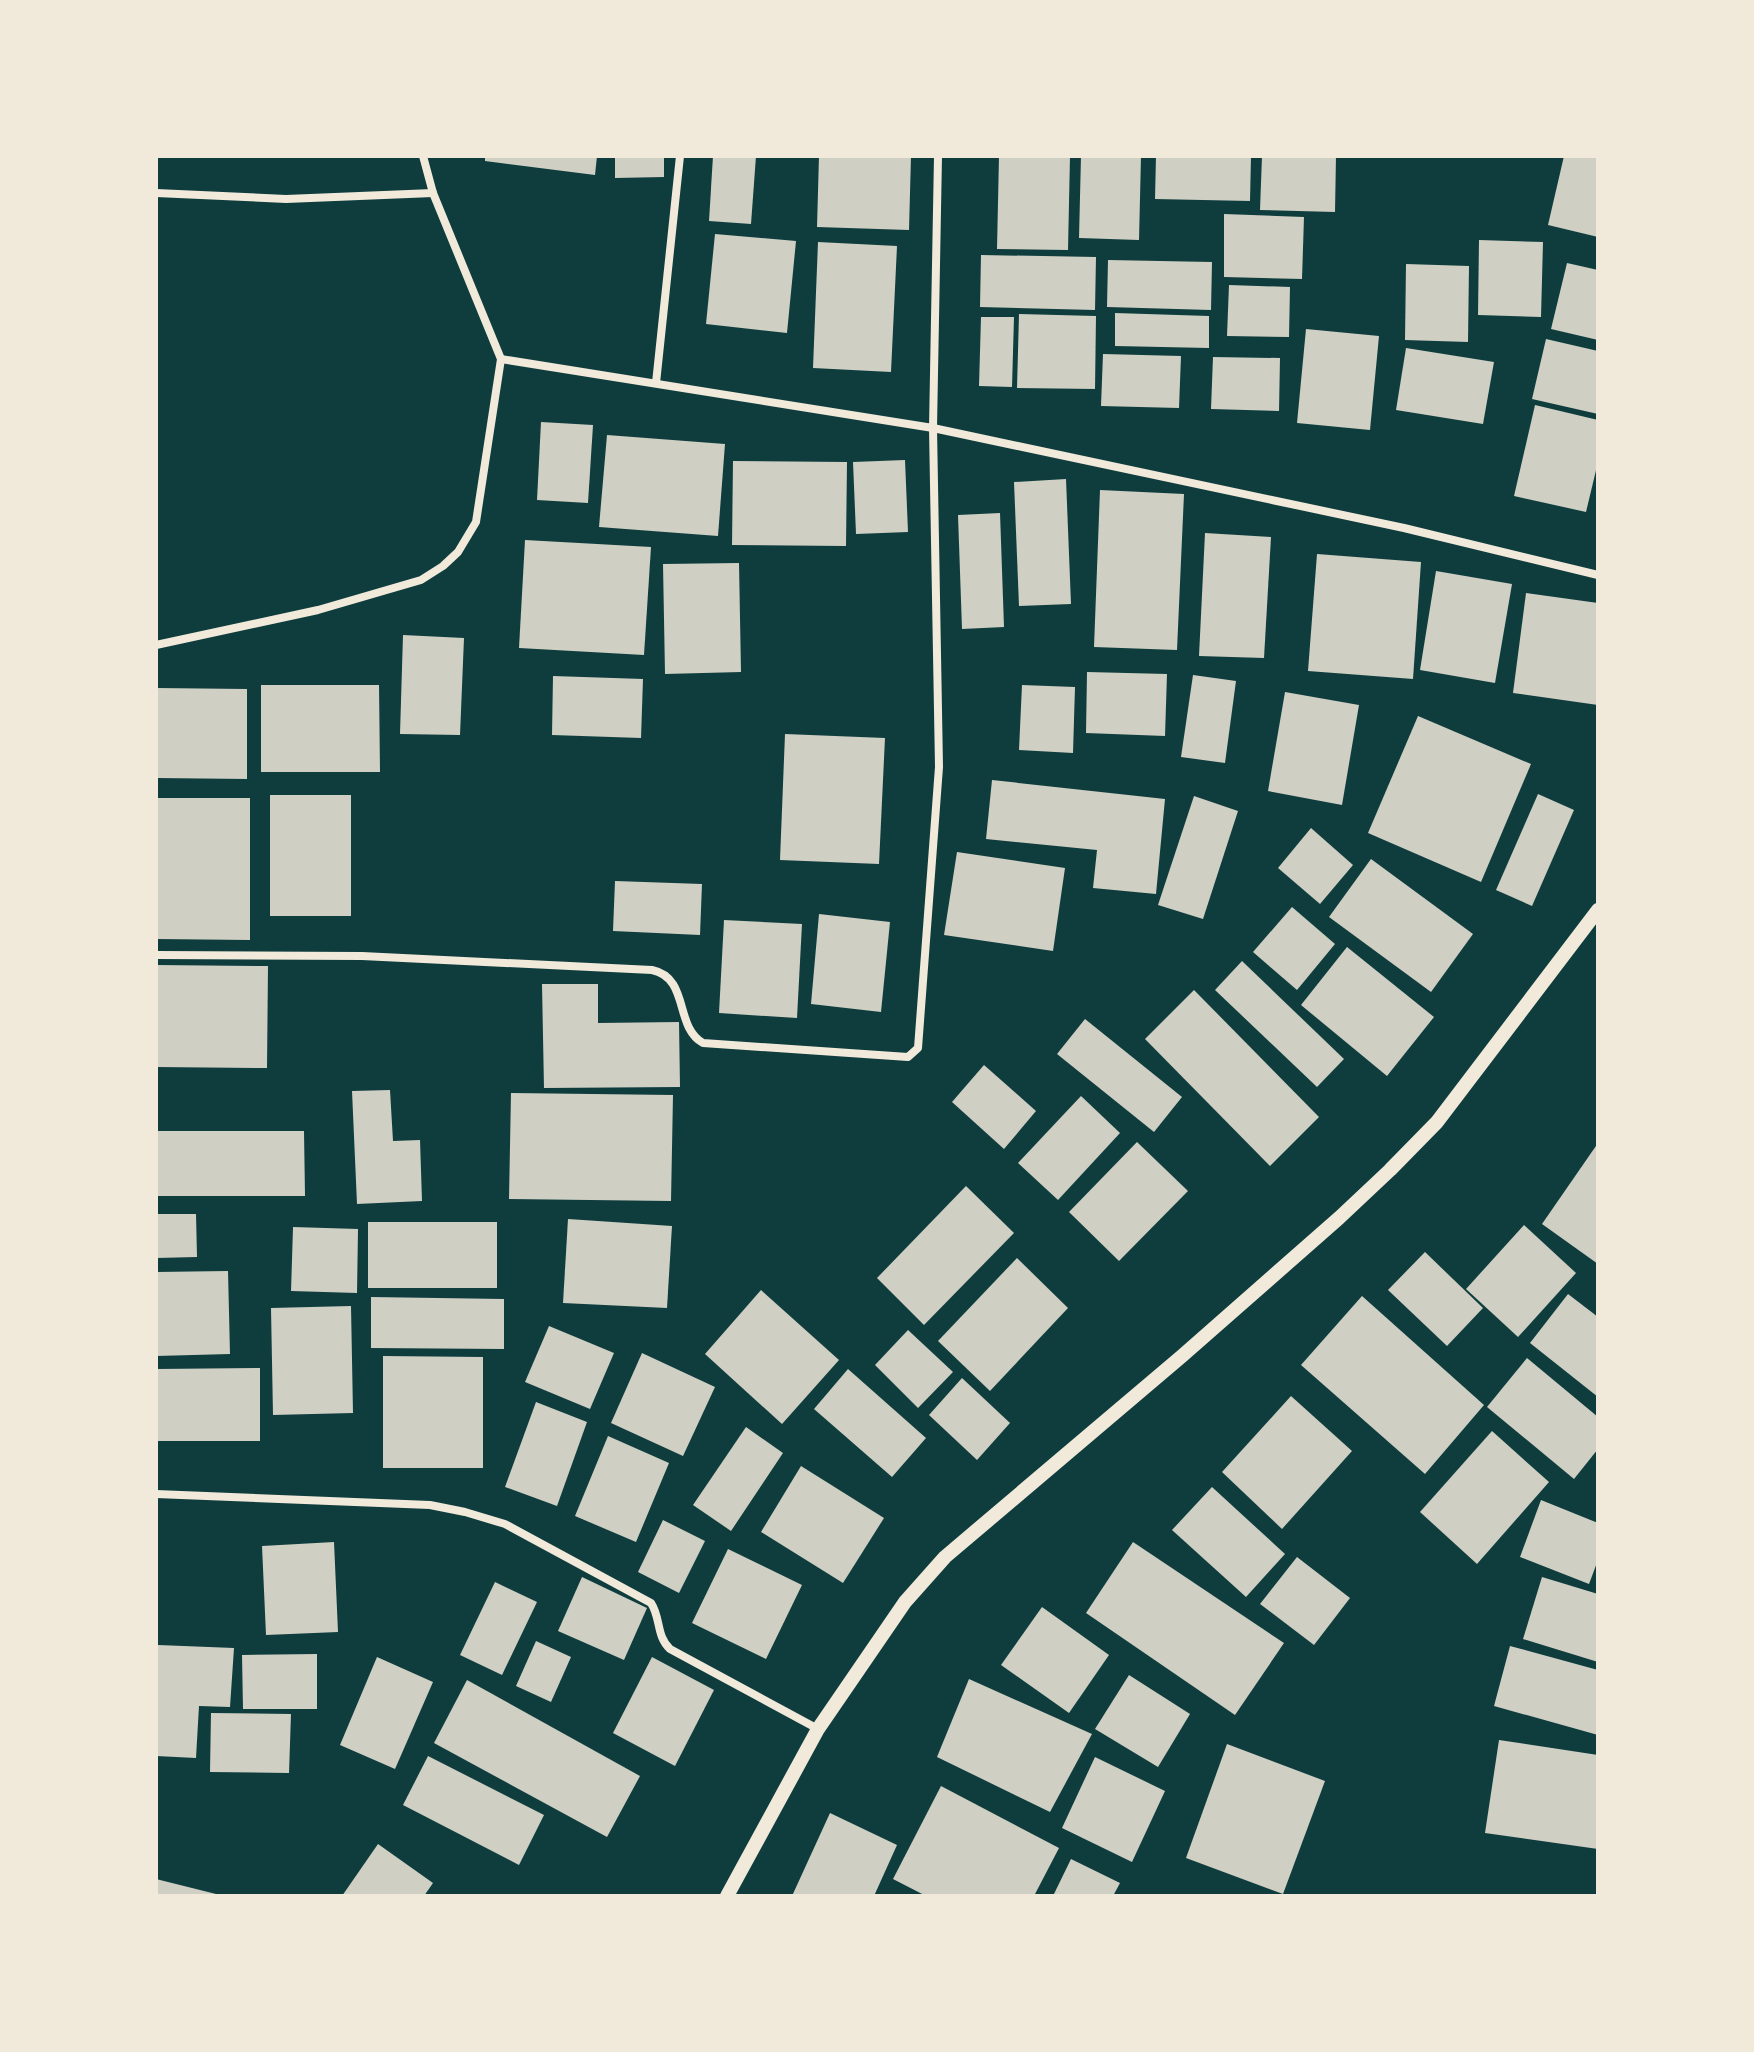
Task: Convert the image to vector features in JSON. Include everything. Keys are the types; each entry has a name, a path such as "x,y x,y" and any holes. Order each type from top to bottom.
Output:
{"street":[{"path":"156,645 318,610 421,580 443,566 469,539 476,522 501,359 433,193 423,156"},
{"path":"656,383 680,156"},
{"path":"156,955 362,956 652,970 664,972 671,979 693,1037 703,1043 913,1055 918,1048 939,767 933,428 938,156"},
{"path":"156,193 286,199 433,193"},
{"path":"501,359 933,428 1404,528 1598,575"},
{"path":"727,1896 818,1729 905,1602 945,1557 1339,1218 1437,1122 1598,910"},
{"path":"156,1494 430,1505 505,1524 651,1603 656,1611 660,1637 670,1649 818,1729"}],"building":[{"path":"485,156 597,156 595,175 485,161"},
{"path":"615,156 664,156 664,177 615,178"},
{"path":"713,156 756,156 751,224 709,221"},
{"path":"819,156 911,156 909,230 817,227"},
{"path":"999,156 1070,156 1068,250 997,249"},
{"path":"1081,156 1141,156 1139,240 1079,238"},
{"path":"1156,156 1251,156 1250,201 1155,199"},
{"path":"1262,156 1336,156 1335,212 1260,210"},
{"path":"1564,156 1598,157 1598,237 1548,225"},
{"path":"1224,214 1304,217 1302,279 1224,277"},
{"path":"715,234 796,241 787,333 706,324"},
{"path":"1479,240 1543,242 1541,317 1478,315"},
{"path":"818,242 897,246 891,372 813,368"},
{"path":"981,255 1096,257 1095,310 980,307"},
{"path":"1108,260 1212,262 1211,310 1107,307"},
{"path":"1567,263 1598,270 1598,340 1551,329"},
{"path":"1406,264 1469,266 1468,342 1405,340"},
{"path":"1229,285 1290,287 1289,337 1227,336"},
{"path":"1115,313 1209,316 1209,348 1115,346"},
{"path":"1019,314 1096,316 1095,389 1017,388"},
{"path":"981,317 1014,317 1012,387 979,386"},
{"path":"1306,329 1379,336 1370,430 1297,423"},
{"path":"1546,339 1598,351 1598,414 1532,399"},
{"path":"1406,348 1494,362 1483,424 1396,410"},
{"path":"1103,354 1181,356 1179,408 1101,406"},
{"path":"1213,357 1280,358 1279,411 1211,409"},
{"path":"1535,405 1598,420 1598,462 1586,512 1514,496"},
{"path":"541,422 593,425 588,503 537,500"},
{"path":"607,435 725,444 718,536 599,527"},
{"path":"905,460 908,532 856,534 853,462"},
{"path":"733,461 847,462 846,546 732,545"},
{"path":"1066,479 1071,604 1019,606 1014,482"},
{"path":"1100,490 1184,494 1177,650 1094,647"},
{"path":"1000,513 1004,627 962,629 958,515"},
{"path":"1205,533 1271,537 1264,658 1199,656"},
{"path":"525,540 651,547 644,655 519,648"},
{"path":"1317,554 1421,562 1413,679 1308,671"},
{"path":"739,563 741,672 665,674 663,564"},
{"path":"1436,571 1512,584 1495,683 1420,670"},
{"path":"1526,593 1598,603 1598,705 1513,693"},
{"path":"403,635 464,638 460,735 400,734"},
{"path":"1087,672 1167,674 1165,736 1086,733"},
{"path":"1193,675 1236,681 1225,763 1181,757"},
{"path":"553,676 643,679 641,738 552,735"},
{"path":"261,685 379,685 380,772 261,772"},
{"path":"1022,685 1075,687 1073,753 1019,750"},
{"path":"156,688 247,689 247,779 156,778"},
{"path":"1285,692 1359,705 1342,805 1268,791"},
{"path":"1418,716 1531,764 1481,882 1368,833"},
{"path":"785,734 885,738 879,864 780,860"},
{"path":"992,780 1165,799 1156,894 1093,888 1097,850 986,839"},
{"path":"1538,794 1574,810 1532,906 1496,890"},
{"path":"270,795 351,795 351,916 270,916"},
{"path":"1194,796 1238,811 1203,919 1158,905"},
{"path":"156,798 250,798 250,940 156,939"},
{"path":"1311,828 1353,865 1320,904 1278,868"},
{"path":"957,852 1065,868 1053,951 944,935"},
{"path":"1371,859 1473,934 1431,992 1329,917"},
{"path":"615,881 702,884 700,935 613,931"},
{"path":"1292,907 1335,944 1297,990 1253,952"},
{"path":"819,914 890,922 881,1012 811,1004"},
{"path":"724,920 802,924 797,1018 719,1013"},
{"path":"1347,947 1434,1017 1387,1076 1301,1005"},
{"path":"1242,961 1344,1059 1317,1087 1215,990"},
{"path":"156,965 268,966 267,1068 156,1067"},
{"path":"542,984 598,984 598,1023 679,1022 680,1087 544,1088"},
{"path":"1194,990 1319,1117 1270,1166 1145,1039"},
{"path":"1085,1019 1182,1097 1154,1132 1057,1054"},
{"path":"984,1065 1036,1111 1004,1149 952,1102"},
{"path":"390,1090 393,1141 420,1140 422,1201 357,1204 352,1091"},
{"path":"511,1093 673,1095 671,1201 509,1199"},
{"path":"1081,1096 1120,1133 1058,1200 1018,1163"},
{"path":"156,1131 304,1131 305,1196 156,1196"},
{"path":"1137,1142 1188,1191 1119,1261 1069,1212"},
{"path":"1598,1143 1598,1264 1542,1224"},
{"path":"966,1186 1014,1233 924,1325 877,1278"},
{"path":"156,1214 196,1214 197,1257 156,1258"},
{"path":"568,1219 672,1226 667,1308 563,1303"},
{"path":"368,1222 497,1222 497,1288 368,1288"},
{"path":"1524,1225 1576,1273 1518,1337 1466,1289"},
{"path":"293,1227 358,1229 357,1293 291,1291"},
{"path":"1425,1252 1483,1308 1447,1346 1388,1290"},
{"path":"1017,1258 1068,1308 990,1391 938,1341"},
{"path":"228,1271 230,1354 156,1356 156,1272"},
{"path":"761,1290 839,1360 782,1424 705,1354"},
{"path":"1568,1294 1598,1317 1598,1397 1530,1343"},
{"path":"1362,1296 1484,1405 1425,1474 1301,1365"},
{"path":"371,1297 504,1299 504,1349 371,1348"},
{"path":"351,1306 353,1413 273,1415 271,1308"},
{"path":"549,1326 614,1353 590,1409 525,1382"},
{"path":"908,1330 953,1372 918,1408 875,1365"},
{"path":"642,1353 715,1387 683,1456 611,1423"},
{"path":"383,1356 483,1357 483,1468 383,1468"},
{"path":"1527,1358 1598,1417 1598,1449 1574,1479 1487,1407"},
{"path":"260,1368 260,1441 156,1441 156,1369"},
{"path":"848,1369 926,1438 892,1477 814,1409"},
{"path":"962,1378 1010,1423 977,1460 929,1415"},
{"path":"1291,1396 1352,1451 1282,1529 1222,1472"},
{"path":"536,1402 587,1422 557,1506 505,1487"},
{"path":"746,1427 783,1453 731,1531 693,1505"},
{"path":"1492,1431 1549,1482 1477,1564 1420,1512"},
{"path":"608,1436 669,1463 636,1542 575,1516"},
{"path":"801,1466 884,1518 843,1583 761,1532"},
{"path":"1212,1487 1285,1554 1246,1597 1172,1530"},
{"path":"1541,1500 1598,1523 1598,1560 1589,1584 1520,1557"},
{"path":"663,1520 705,1541 679,1593 638,1572"},
{"path":"334,1542 338,1632 266,1635 262,1546"},
{"path":"1133,1542 1284,1643 1235,1715 1086,1613"},
{"path":"728,1549 802,1585 766,1659 692,1623"},
{"path":"1297,1557 1350,1598 1314,1645 1260,1604"},
{"path":"582,1577 647,1608 624,1660 558,1631"},
{"path":"1542,1577 1598,1594 1598,1662 1523,1639"},
{"path":"495,1582 537,1602 502,1675 460,1655"},
{"path":"1042,1607 1109,1655 1069,1713 1001,1665"},
{"path":"536,1641 571,1657 551,1702 516,1686"},
{"path":"158,1645 234,1648 230,1707 199,1706 196,1758 156,1756"},
{"path":"1510,1646 1598,1670 1598,1735 1494,1706"},
{"path":"317,1654 317,1709 243,1709 242,1655"},
{"path":"377,1657 433,1682 395,1769 340,1745"},
{"path":"652,1657 714,1690 675,1766 613,1733"},
{"path":"1129,1675 1190,1714 1158,1767 1095,1729"},
{"path":"969,1679 1092,1734 1050,1812 937,1757"},
{"path":"467,1680 640,1776 607,1837 434,1743"},
{"path":"211,1713 291,1714 289,1773 210,1772"},
{"path":"1499,1740 1598,1755 1598,1849 1485,1833"},
{"path":"1227,1744 1325,1781 1283,1894 1186,1858"},
{"path":"428,1756 544,1815 519,1865 403,1805"},
{"path":"1095,1757 1165,1791 1132,1862 1062,1828"},
{"path":"941,1786 1059,1848 1034,1896 926,1896 893,1879"},
{"path":"830,1813 897,1845 874,1896 792,1896"},
{"path":"378,1844 433,1883 424,1896 342,1896"},
{"path":"1071,1859 1120,1883 1113,1896 1053,1896"},
{"path":"156,1879 220,1895 156,1896"}]}
